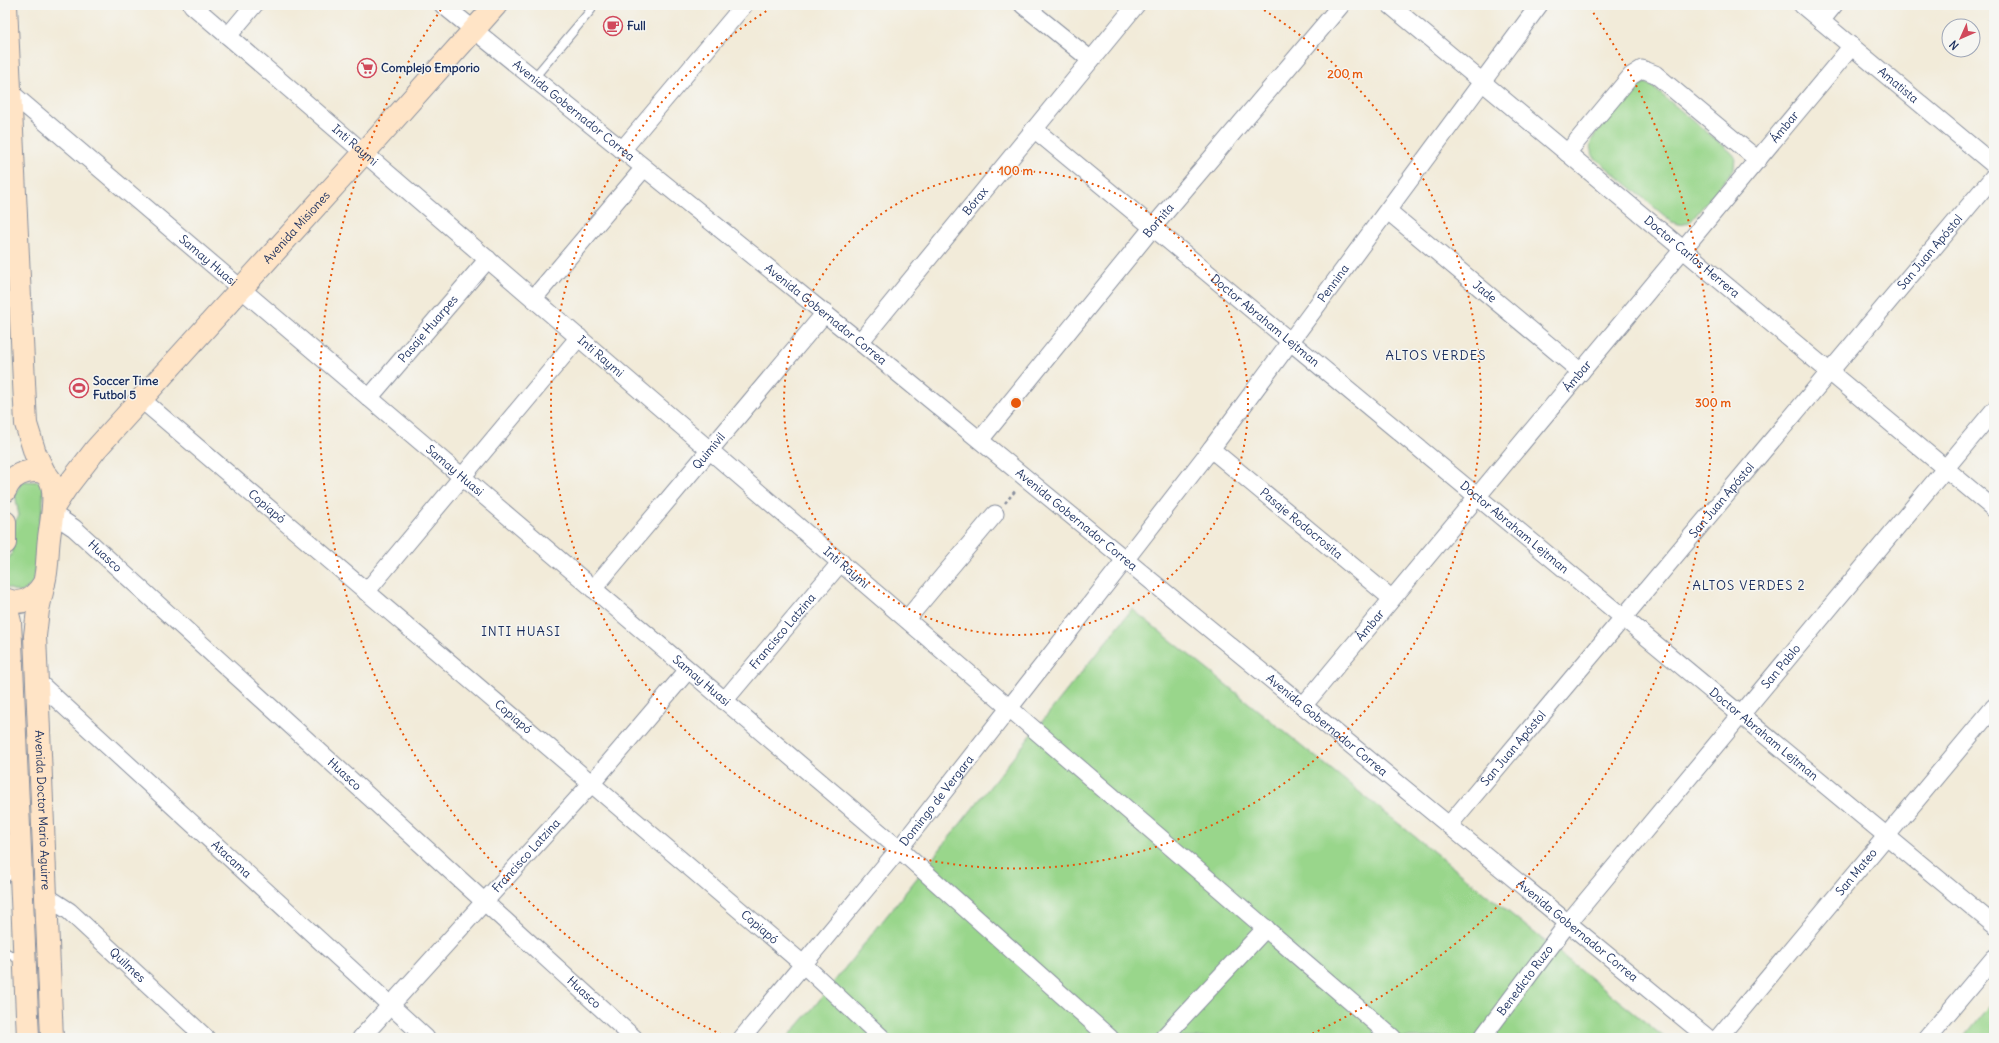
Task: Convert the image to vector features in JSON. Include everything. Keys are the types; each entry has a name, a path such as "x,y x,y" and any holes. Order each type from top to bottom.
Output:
{"main road":[{"path":"6,5 26,424 35,453 44,473"},
{"name":"Avenida Misiones","path":"53,511 66,488 96,449 142,400 496,5"},
{"name":"Avenida Misiones","path":"5,491 12,479 21,473 36,470 44,473 62,470 96,449"},
{"name":"Avenida Doctor Mario Aguirre","path":"44,473 52,485 53,511 44,584 36,623 36,680 52,1038"},
{"path":"5,601 26,601 36,595 44,584"},
{"name":"Avenida Doctor Mario Aguirre","path":"5,601 10,622 28,1038"}],"street":[{"name":"Inti Raymi","path":"192,5 1393,1038"},
{"path":"228,36 254,5"},
{"name":"Avenida Gobernador Correa","path":"443,5 825,313 1708,1038"},
{"path":"622,150 744,5"},
{"path":"1023,5 1091,60"},
{"name":"Bórax","path":"860,342 1136,5"},
{"name":"Bornita","path":"980,440 1153,228 1341,5"},
{"name":"Doctor Carlos Herrera","path":"1390,5 1994,509"},
{"name":"Pennina","path":"1125,560 1211,449 1539,5"},
{"name":"Amatista","path":"1802,5 1994,165"},
{"path":"1821,21 1834,5"},
{"name":"Ámbar","path":"1304,706 1391,598 1684,250 1852,46"},
{"path":"1567,153 1631,76 1642,69 1654,74 1758,160"},
{"name":"Samay Huasi","path":"10,92 899,849 1110,1038"},
{"name":"Doctor Abraham Lejtman","path":"1034,129 1994,925"},
{"path":"534,298 644,168"},
{"name":"San Juan Apóstol","path":"1449,825 1994,176"},
{"name":"Jade","path":"1388,211 1581,372"},
{"name":"Pasaje Huarpes","path":"369,398 488,259"},
{"name":"Quimivil","path":"593,589 825,313"},
{"path":"366,592 579,337"},
{"name":"Copiapó","path":"142,400 804,965 882,1038"},
{"name":"San Pablo","path":"1568,923 1994,410"},
{"name":"Pasaje Rodocrosita","path":"1211,449 1391,598"},
{"name":"Huasco","path":"53,511 634,1038"},
{"path":"907,619 996,514"},
{"name":"Domingo de Vergara","path":"742,1038 899,849 1125,560"},
{"name":"Francisco Latzina","path":"724,701 841,562"},
{"name":"Francisco Latzina","path":"361,1038 591,784 688,670"},
{"name":"Atacama","path":"36,680 426,1038"},
{"name":"San Mateo","path":"1718,1038 1994,707"},
{"name":"Quilmes","path":"46,896 69,911 206,1038"},
{"name":"Benedicto Ruzo","path":"1482,1038 1568,923"},
{"path":"1163,1038 1266,928"},
{"path":"1927,1038 1994,958"}],"lane":[{"path":"533,79 591,10 586,5"},
{"path":"5,879 20,861"},
{"path":"5,952 25,962"}],"path":[{"path":"996,514 1026,478"}],"green space":[{"path":"1645,83 1650,85 1731,152 1735,157 1734,169 1691,221 1686,224 1672,222 1594,157 1590,149 1590,144 1594,136 1634,87"},
{"path":"22,481 43,482 43,508 40,518 41,522 33,584 21,593 5,587 5,565 12,553 15,521 19,516 15,494"},
{"path":"1132,609 1665,1038 787,1038 813,1008"},
{"path":"1994,1000 1994,1038 1963,1038"}],"place":[{"name":"Full","path":"613,26"},
{"name":"Complejo Emporio","path":"367,68"},
{"name":"Soccer Time Futbol 5","path":"79,388"}],"district":[{"name":"ALTOS VERDES","path":"1436,355"},
{"name":"ALTOS VERDES 2","path":"1749,585"},
{"name":"INTI HUASI","path":"521,631"}]}
